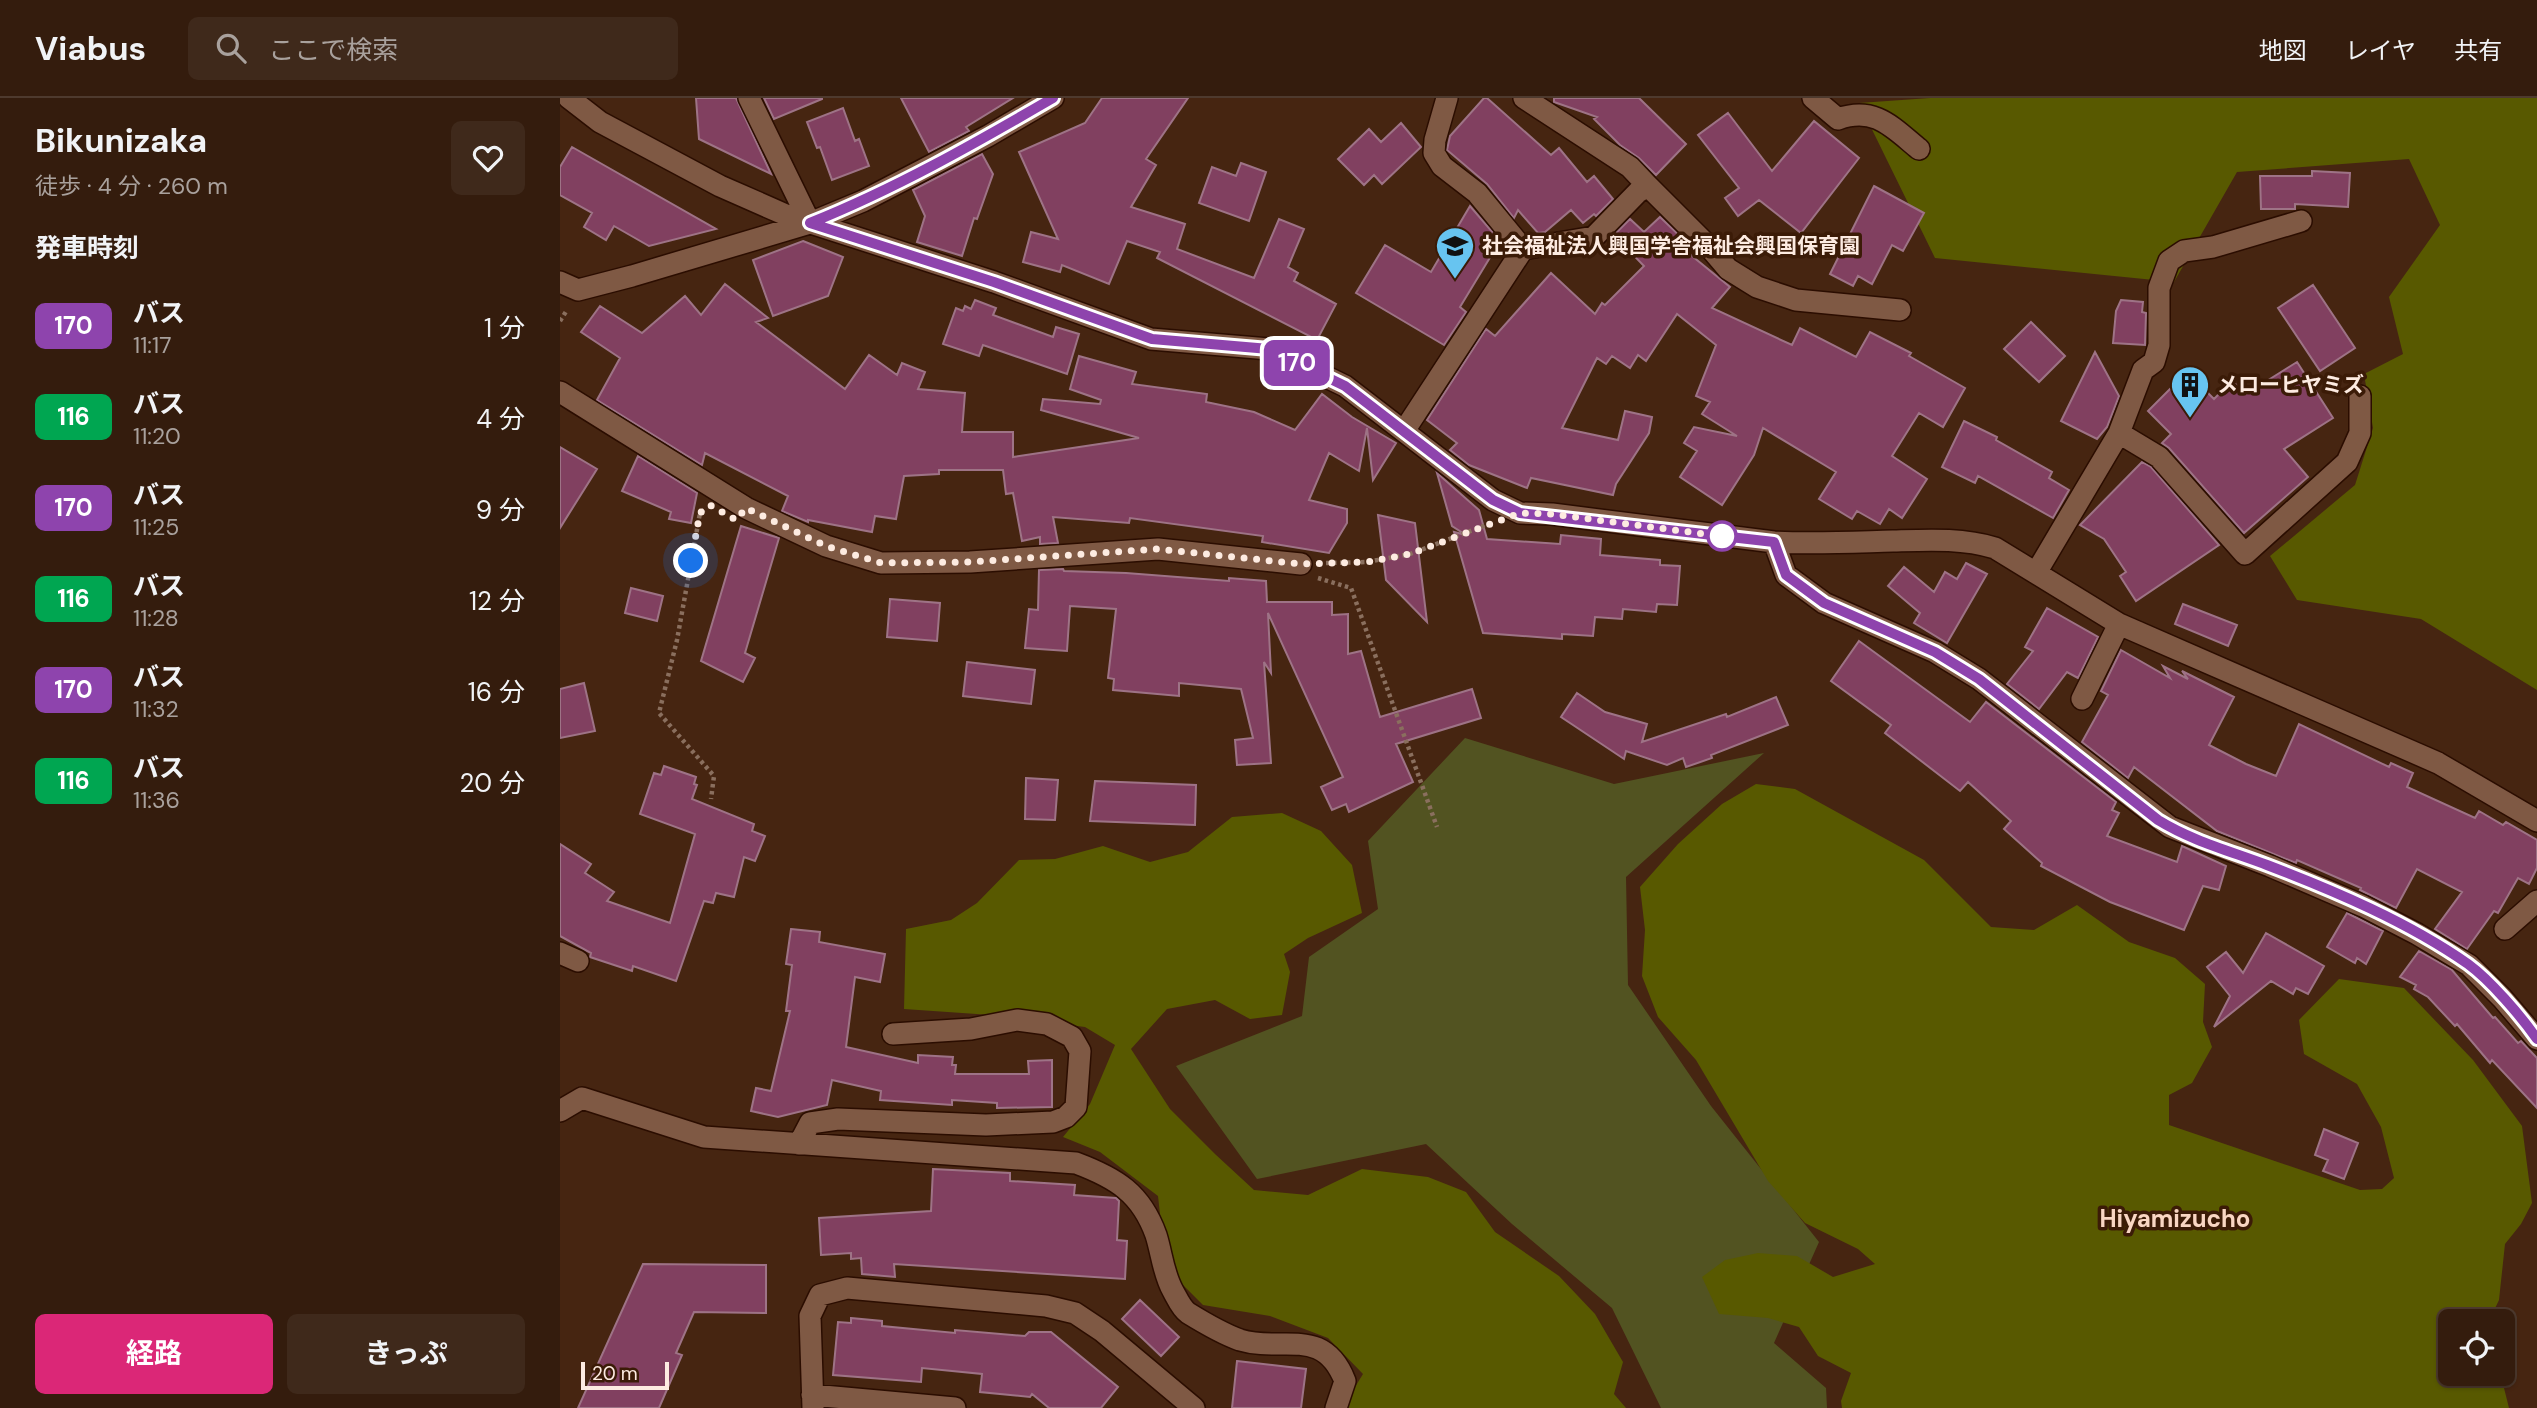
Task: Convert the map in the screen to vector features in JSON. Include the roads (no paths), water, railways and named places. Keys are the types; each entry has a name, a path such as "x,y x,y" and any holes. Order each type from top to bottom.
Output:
{"street":[{"path":"569,98 600,122 720,186 786,215 994,282 1152,339 1269,349 1345,386 1493,500 1520,513 1774,542 1937,539 1976,542 1995,548 2119,624 2438,763 2537,821"},
{"path":"749,98 810,223"},
{"path":"560,282 578,290 810,223 863,201 988,136 1053,98"},
{"path":"1447,98 1434,153 1442,166 1477,193 1523,249"},
{"path":"1524,98 1630,166 1728,269 1757,287 1796,300 1900,310"},
{"path":"1813,98 1838,119 1854,113 1885,121 1919,149"},
{"path":"1404,432 1523,249 1594,237 1638,192 1648,186"},
{"path":"2036,573 2119,433 2143,370 2154,362 2159,345 2159,288 2169,261 2184,251 2213,247 2301,221"},
{"path":"560,392 746,508 826,546 881,563 970,562 1158,549 1301,564"},
{"path":"2119,433 2160,457 2245,554 2347,462 2360,433 2360,396"},
{"path":"1774,542 1786,575 1824,603 1935,652 1979,679 2158,820 2182,834 2270,866 2363,906 2469,965 2537,1039"},
{"path":"2082,699 2119,624"},
{"path":"2505,929 2537,901"},
{"path":"799,1144 810,1123 838,1119 986,1125 1053,1122 1066,1117 1076,1107 1080,1051 1072,1037 1047,1024 1017,1020 971,1029 893,1034"},
{"path":"560,1111 582,1098 704,1137 1076,1163 1107,1175 1137,1198 1156,1235 1165,1277 1185,1311 1241,1340 1295,1344 1326,1350 1339,1366 1345,1381 1336,1408"},
{"path":"955,1408 813,1402 810,1316 820,1295 847,1288 1046,1306 1075,1313 1102,1331 1194,1408"}],"place":[{"name":"社会福祉法人興国学舎福祉会興国保育園","path":"1455,280"},
{"name":"メローヒヤミズ","path":"2190,419"}],"district":[{"name":"Hiyamizucho","path":"2175,1219"}]}
